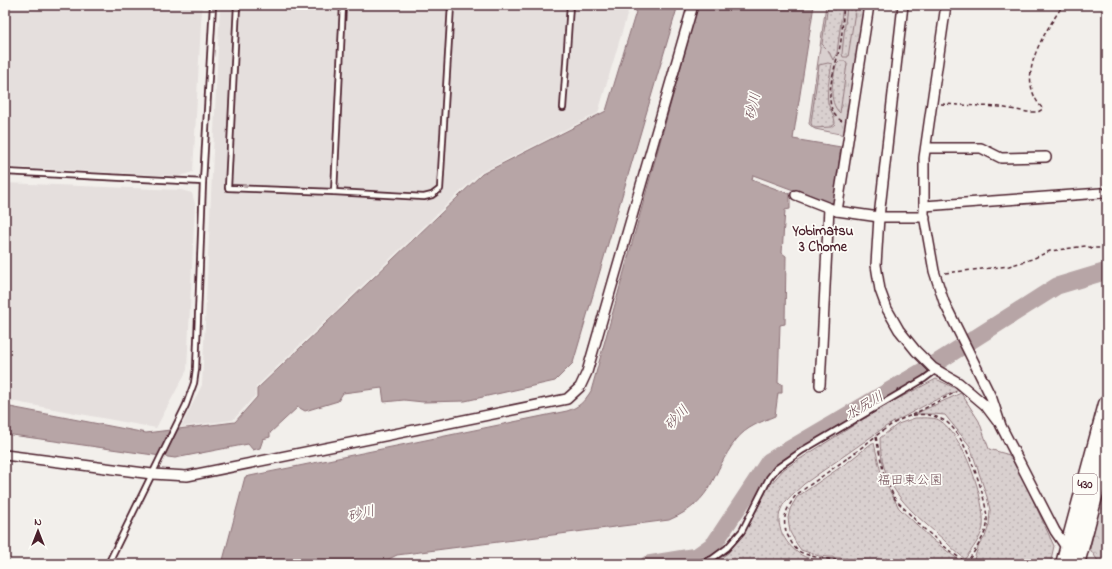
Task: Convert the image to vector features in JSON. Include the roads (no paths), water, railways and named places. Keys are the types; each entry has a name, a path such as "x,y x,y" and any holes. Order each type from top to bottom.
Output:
{"highway":[{"name":"430","path":"1071,561 1107,404"},
{"name":"430","path":"1071,561 1107,448"}],"street":[{"path":"5,455 186,476 562,401 572,396 580,387 587,372 693,5"},
{"path":"820,385 833,210 868,5"},
{"path":"903,5 879,217 876,265 880,290 887,309 899,330 932,367 965,388 985,405 1001,426"},
{"path":"946,5 926,148 924,206 935,274 944,302 992,399 1001,426 1071,561"},
{"path":"926,148 981,148 1001,158 1046,157"},
{"path":"924,206 1101,193"},
{"path":"796,195 833,210 879,217 925,217"}],"lane":[{"path":"108,564 190,394 196,368 203,182 213,5"},
{"path":"237,5 228,188 424,196 432,195 440,189 451,5"},
{"path":"334,192 342,5"},
{"path":"564,108 570,5"},
{"path":"5,172 203,182"},
{"path":"699,564 712,559 727,548 742,531 770,478 777,468 803,450 924,379 932,367"}],"water":[{"path":"638,5 678,5 573,363 555,381 465,401 423,402 404,400 384,402 382,388 343,393 338,401 305,411 298,407 270,433 270,437 263,439 260,448 253,450 248,444 175,458 5,434 5,406 146,433 235,422 257,397 257,389 482,174 606,111"},
{"name":"砂川","path":"698,5 814,5 793,139 841,147 834,201 831,204 753,175 752,180 790,194 790,209 785,210 782,253 786,256 785,324 780,325 778,383 782,384 782,393 778,393 775,416 754,425 740,435 728,452 704,495 696,504 669,520 397,555 379,564 222,564 245,477 567,411 581,404 591,391"}],"waterway":[{"name":"水尻川","path":"648,564 697,556 714,544 769,461 936,363 1057,286 1107,271"}],"district":[{"name":"Yobimatsu 3 Chome","path":"823,238"}],"park label":[{"name":"福田東公園","path":"910,479"}]}
